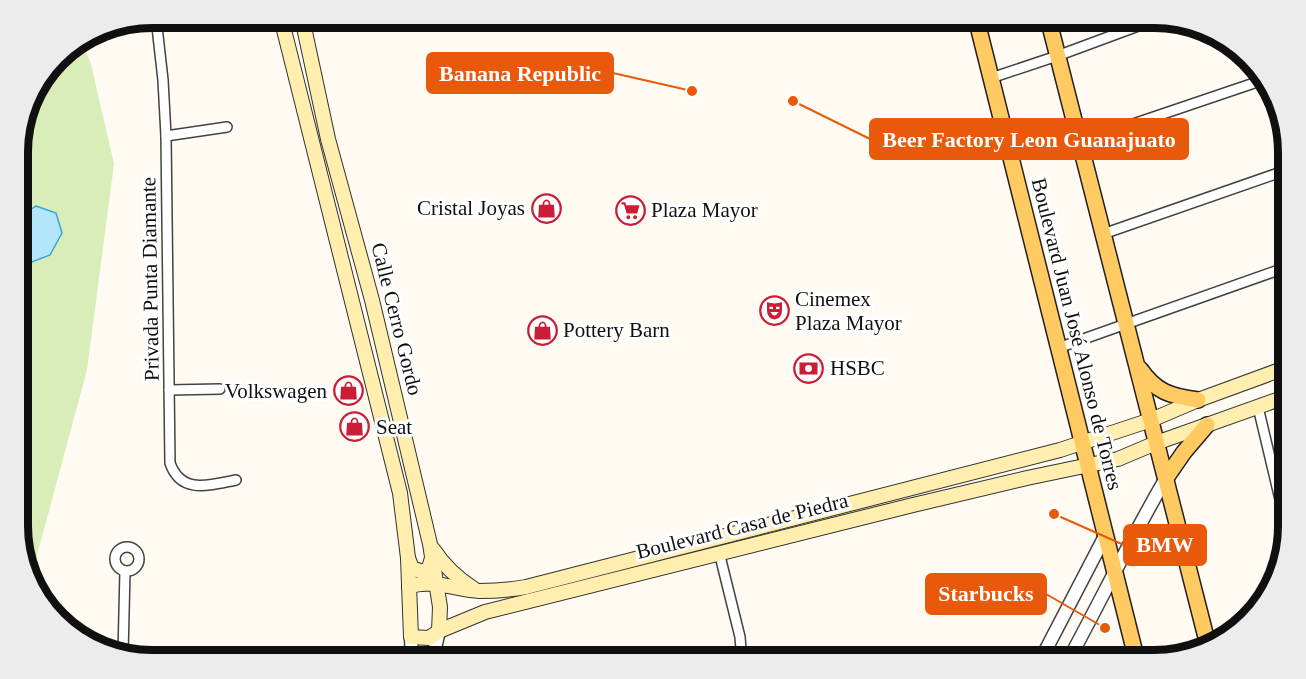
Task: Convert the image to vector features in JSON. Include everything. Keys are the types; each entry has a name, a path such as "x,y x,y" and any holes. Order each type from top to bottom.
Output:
{"main road":[{"name":"Boulevard Juan José Alonso de Torres","path":"979,28 1135,650"},
{"path":"1051,28 1206,639"},
{"name":"Calle Cerro Gordo","path":"285,29 400,493 408,558 411,637"},
{"name":"Calle Cerro Gordo","path":"304,29 328,139 372,300 431,551 440,607 439,631"},
{"path":"1135,361 1149,382 1158,388 1170,395 1198,399"},
{"name":"Boulevard Casa de Piedra","path":"409,587 422,583 476,591 526,586 1023,461 1151,420 1198,399 1278,371"},
{"path":"1166,478 1184,452 1214,423 1214,394"},
{"name":"Boulevard Casa de Piedra","path":"411,637 425,639 485,612 719,552 1027,478 1118,459 1278,400"},
{"path":"843,506 846,521"},
{"path":"408,558 412,568 423,572 429,568 431,551"},
{"path":"431,551 460,580 476,591"}],"street":[{"path":"991,78 1133,28"},
{"name":"Privada Punta Diamante","path":"157,29 166,136 169,450 174,473 179,479 193,485 236,480"},
{"path":"1080,142 1256,83"},
{"path":"166,136 227,127"},
{"path":"1103,234 1278,173"},
{"path":"1058,348 1278,270"},
{"path":"169,390 220,389"},
{"path":"1258,407 1278,491"},
{"path":"1074,650 1115,574 1134,532 1166,478"},
{"path":"1046,650 1106,536"},
{"path":"719,552 740,637 741,650"},
{"path":"123,646 125,571"},
{"path":"435,650 439,631"},
{"path":"411,637 412,650"}],"green space":[{"path":"85,49 91,64 114,164 87,370 35,564 28,526 29,145 38,105 49,84 71,59"}],"water":[{"path":"36,206 56,213 62,233 50,255 29,263 29,211"}],"place":[{"name":"Banana Republic","path":"692,91"},
{"name":"Beer Factory Leon Guanajuato","path":"793,101"},
{"name":"Cristal Joyas","path":"546,208"},
{"name":"Plaza Mayor","path":"630,210"},
{"name":"Cinemex Plaza Mayor","path":"774,311"},
{"name":"Pottery Barn","path":"542,330"},
{"name":"HSBC","path":"809,368"},
{"name":"Volkswagen","path":"348,391"},
{"name":"Seat","path":"355,427"},
{"name":"BMW","path":"1054,514"},
{"name":"Starbucks","path":"1105,628"}]}
